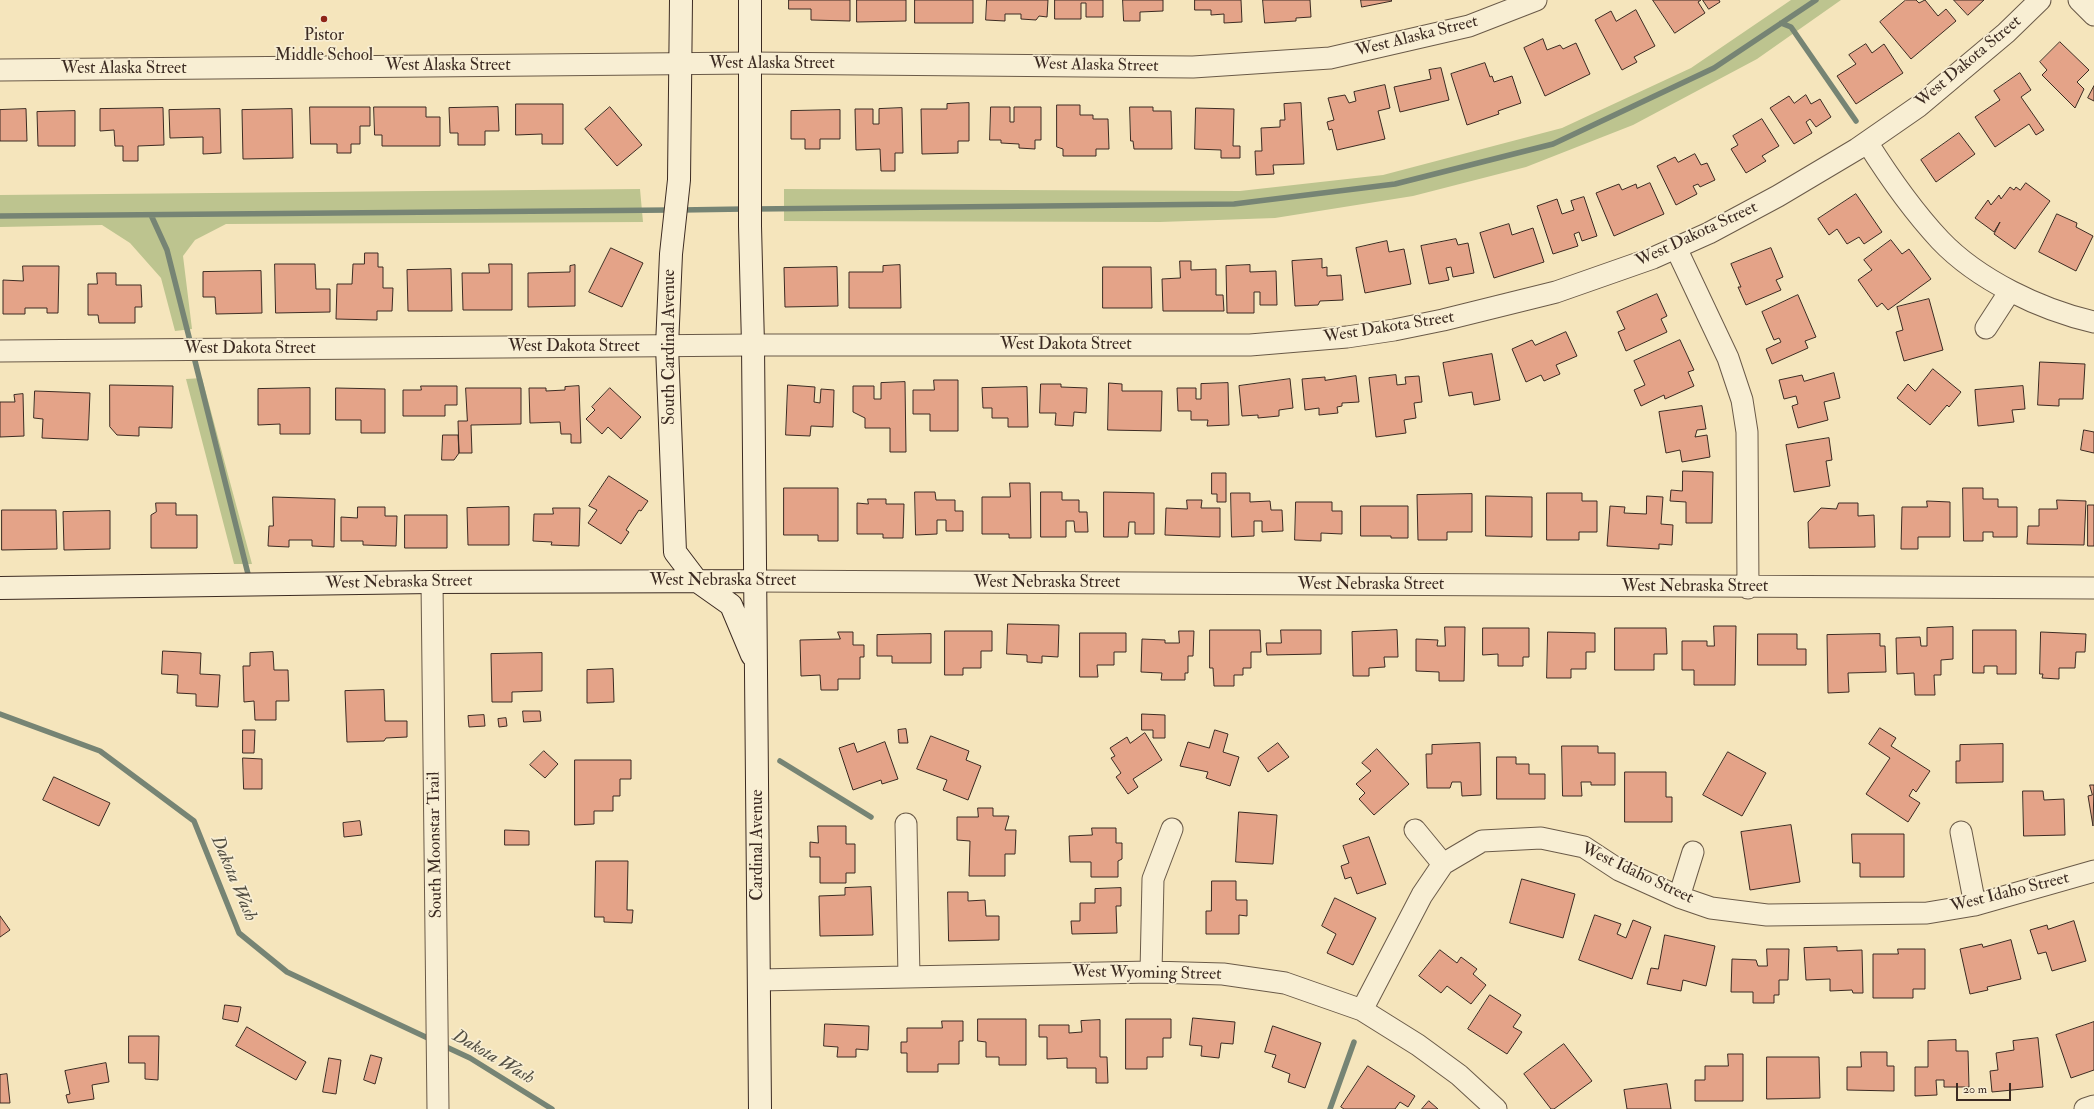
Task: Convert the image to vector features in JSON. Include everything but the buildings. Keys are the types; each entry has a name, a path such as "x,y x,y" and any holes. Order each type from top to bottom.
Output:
{"main road":[{"name":"South Cardinal Avenue","path":"681,0 679,180 671,254 667,346 675,552 697,581 731,605 756,664"},
{"path":"750,0 750,226 753,345 755,581"},
{"name":"West Nebraska Street","path":"0,588 432,582 755,581"},
{"name":"Cardinal Avenue","path":"755,581 760,1109"}],"street":[{"name":"West Alaska Street","path":"0,70 751,63 1192,67 1330,58 1469,26 1536,0"},
{"name":"West Dakota Street","path":"0,351 753,345 1250,346 1347,337 1442,320 1556,292 1618,271 1709,233 1778,196 1867,142 1918,106 2006,33 2040,0"},
{"path":"2079,0 2094,14"},
{"path":"1867,142 1898,191 1940,241 1975,270 2010,291 2072,317 2094,322"},
{"path":"1676,248 1728,358 1742,400 1747,432 1748,588"},
{"path":"1986,328 2010,291"},
{"name":"West Nebraska Street","path":"755,581 1748,588 2094,588"},
{"name":"South Moonstar Trail","path":"432,582 438,1109"},
{"path":"906,824 909,977"},
{"path":"1150,972 1153,879 1172,829"},
{"path":"1415,830 1443,864"},
{"path":"1961,832 1975,905"},
{"name":"West Idaho Street","path":"1362,1010 1422,896 1443,864 1482,841 1541,838 1584,847 1620,870 1679,897 1711,908 1767,914 1927,913 1975,905 2094,871"},
{"path":"1679,897 1693,852"},
{"name":"West Wyoming Street","path":"759,980 1150,972 1223,974 1285,983 1362,1010 1418,1045 1459,1075 1496,1109"},
{"path":"2085,1109 2094,1106"}],"green space":[{"path":"1791,0 1841,0 1757,59 1633,125 1526,167 1413,196 1275,218 1160,222 784,221 784,189 1240,191 1383,175 1562,128 1691,68"},
{"path":"640,189 643,222 226,224 195,240 183,256 192,329 175,331 161,278 130,243 102,225 0,227 0,195"},
{"path":"202,378 252,564 234,564 186,379"}],"waterway":[{"path":"754,209 1234,204 1395,184 1553,144 1714,68 1816,0"},
{"path":"1781,23 1791,27 1856,121"},
{"path":"680,210 745,209"},
{"path":"0,216 671,210"},
{"path":"151,215 167,250 191,345"},
{"path":"193,353 249,578"},
{"name":"Dakota Wash","path":"0,714 100,751 194,821 239,933 287,972 432,1040"},
{"path":"780,761 871,817"},
{"path":"1330,1109 1354,1042"},
{"name":"Dakota Wash","path":"442,1045 470,1058 552,1109"}],"place":[{"name":"Pistor Middle School","path":"324,19"}]}
